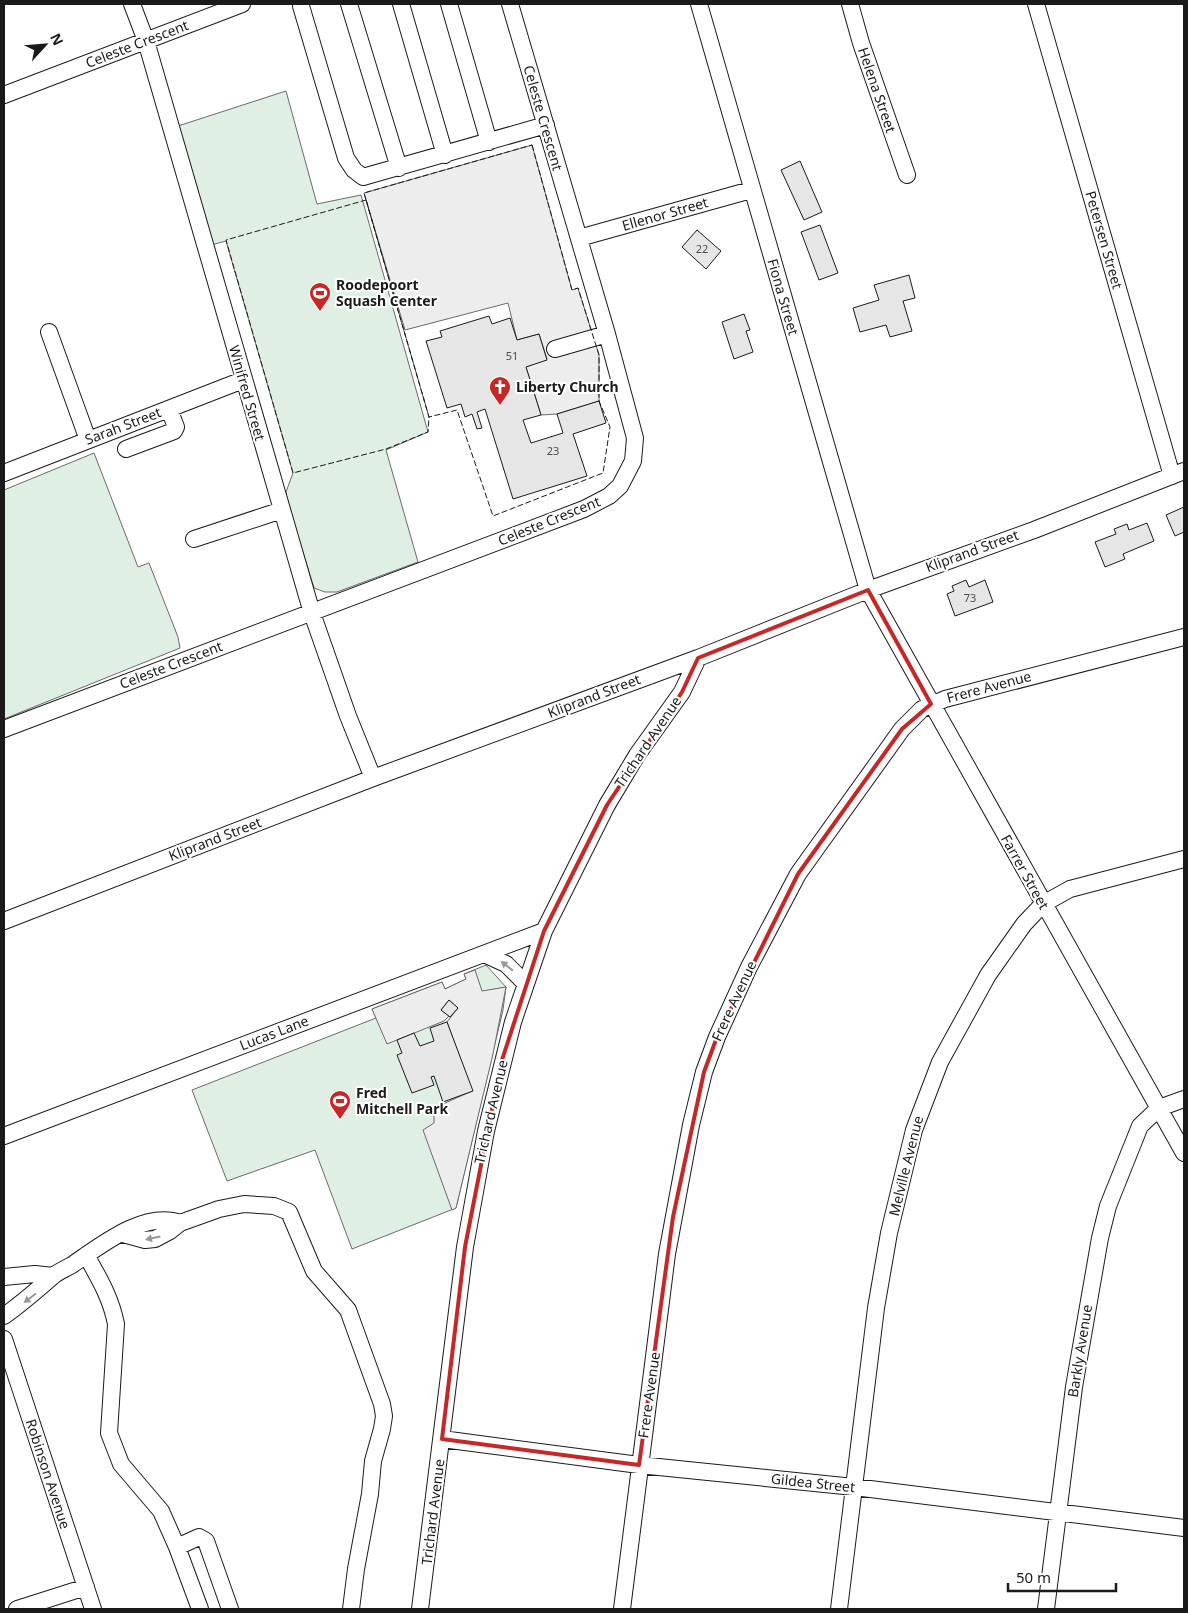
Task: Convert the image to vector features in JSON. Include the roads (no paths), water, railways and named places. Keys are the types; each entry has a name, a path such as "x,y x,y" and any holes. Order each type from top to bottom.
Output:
{"street":[{"name":"Winifred Street","path":"132,4 146,41 312,613 348,716 373,778"},
{"name":"Celeste Crescent","path":"4,96 242,4"},
{"path":"349,4 399,168"},
{"path":"401,4 445,155"},
{"path":"449,4 489,142"},
{"name":"Celeste Crescent","path":"4,729 584,509 617,490 629,472 633,461 635,438 607,334 510,4"},
{"name":"Fiona Street","path":"698,4 868,590"},
{"name":"Helena Street","path":"850,4 861,43 907,175"},
{"name":"Petersen Street","path":"1036,4 1178,473"},
{"path":"301,6 346,158 354,170 363,177 546,126"},
{"name":"Ellenor Street","path":"579,238 751,190"},
{"path":"49,332 88,440"},
{"path":"555,349 607,334"},
{"name":"Sarah Street","path":"4,473 243,380"},
{"path":"126,449 174,431 176,427 169,408"},
{"name":"Kliprand Street","path":"4,920 373,778 698,658 868,590 1034,530 1178,473"},
{"path":"194,540 282,510"},
{"name":"Farrer Street","path":"868,590 1184,1153"},
{"name":"Frere Avenue","path":"622,1609 639,1465 673,1217 704,1072 717,1037 749,967 798,874 902,729 916,714 931,704 974,690 1184,637"},
{"name":"Trichard Avenue","path":"420,1609 460,1283 473,1194 502,1063 544,931 607,804 637,755 682,692 698,658"},
{"name":"Melville Avenue","path":"839,1609 875,1317 889,1232 906,1159 920,1111 944,1053 969,1006 1009,943 1043,904 1070,889 1184,859"},
{"name":"Lucas Lane","path":"4,1136 544,931"},
{"path":"484,954 506,964 526,984"},
{"path":"1160,1108 1184,1099"},
{"name":"Barkly Avenue","path":"1046,1609 1074,1387 1100,1238 1116,1182 1134,1137 1148,1117 1160,1108"},
{"path":"4,1316 40,1290 53,1276 123,1234 144,1240 155,1239 180,1223 218,1209 244,1204 255,1203 284,1208 293,1218 314,1271 348,1310 382,1404 384,1416 373,1462 370,1494 356,1569 351,1609"},
{"path":"86,1256 113,1307 116,1324 109,1433 113,1449 121,1464 161,1511 177,1547 200,1609"},
{"path":"4,1277 35,1274 53,1276"},
{"name":"Robinson Avenue","path":"4,1339 93,1609"},
{"name":"Gildea Street","path":"442,1439 639,1465 854,1487 1184,1528"},
{"path":"177,1547 199,1538 206,1541 230,1609"},
{"path":"17,1609 86,1587"}],"place":[{"name":"Roodepoort Squash Center","path":"320,312"},
{"name":"Liberty Church","path":"500,406"},
{"name":"Fred Mitchell Park","path":"340,1120"}]}
